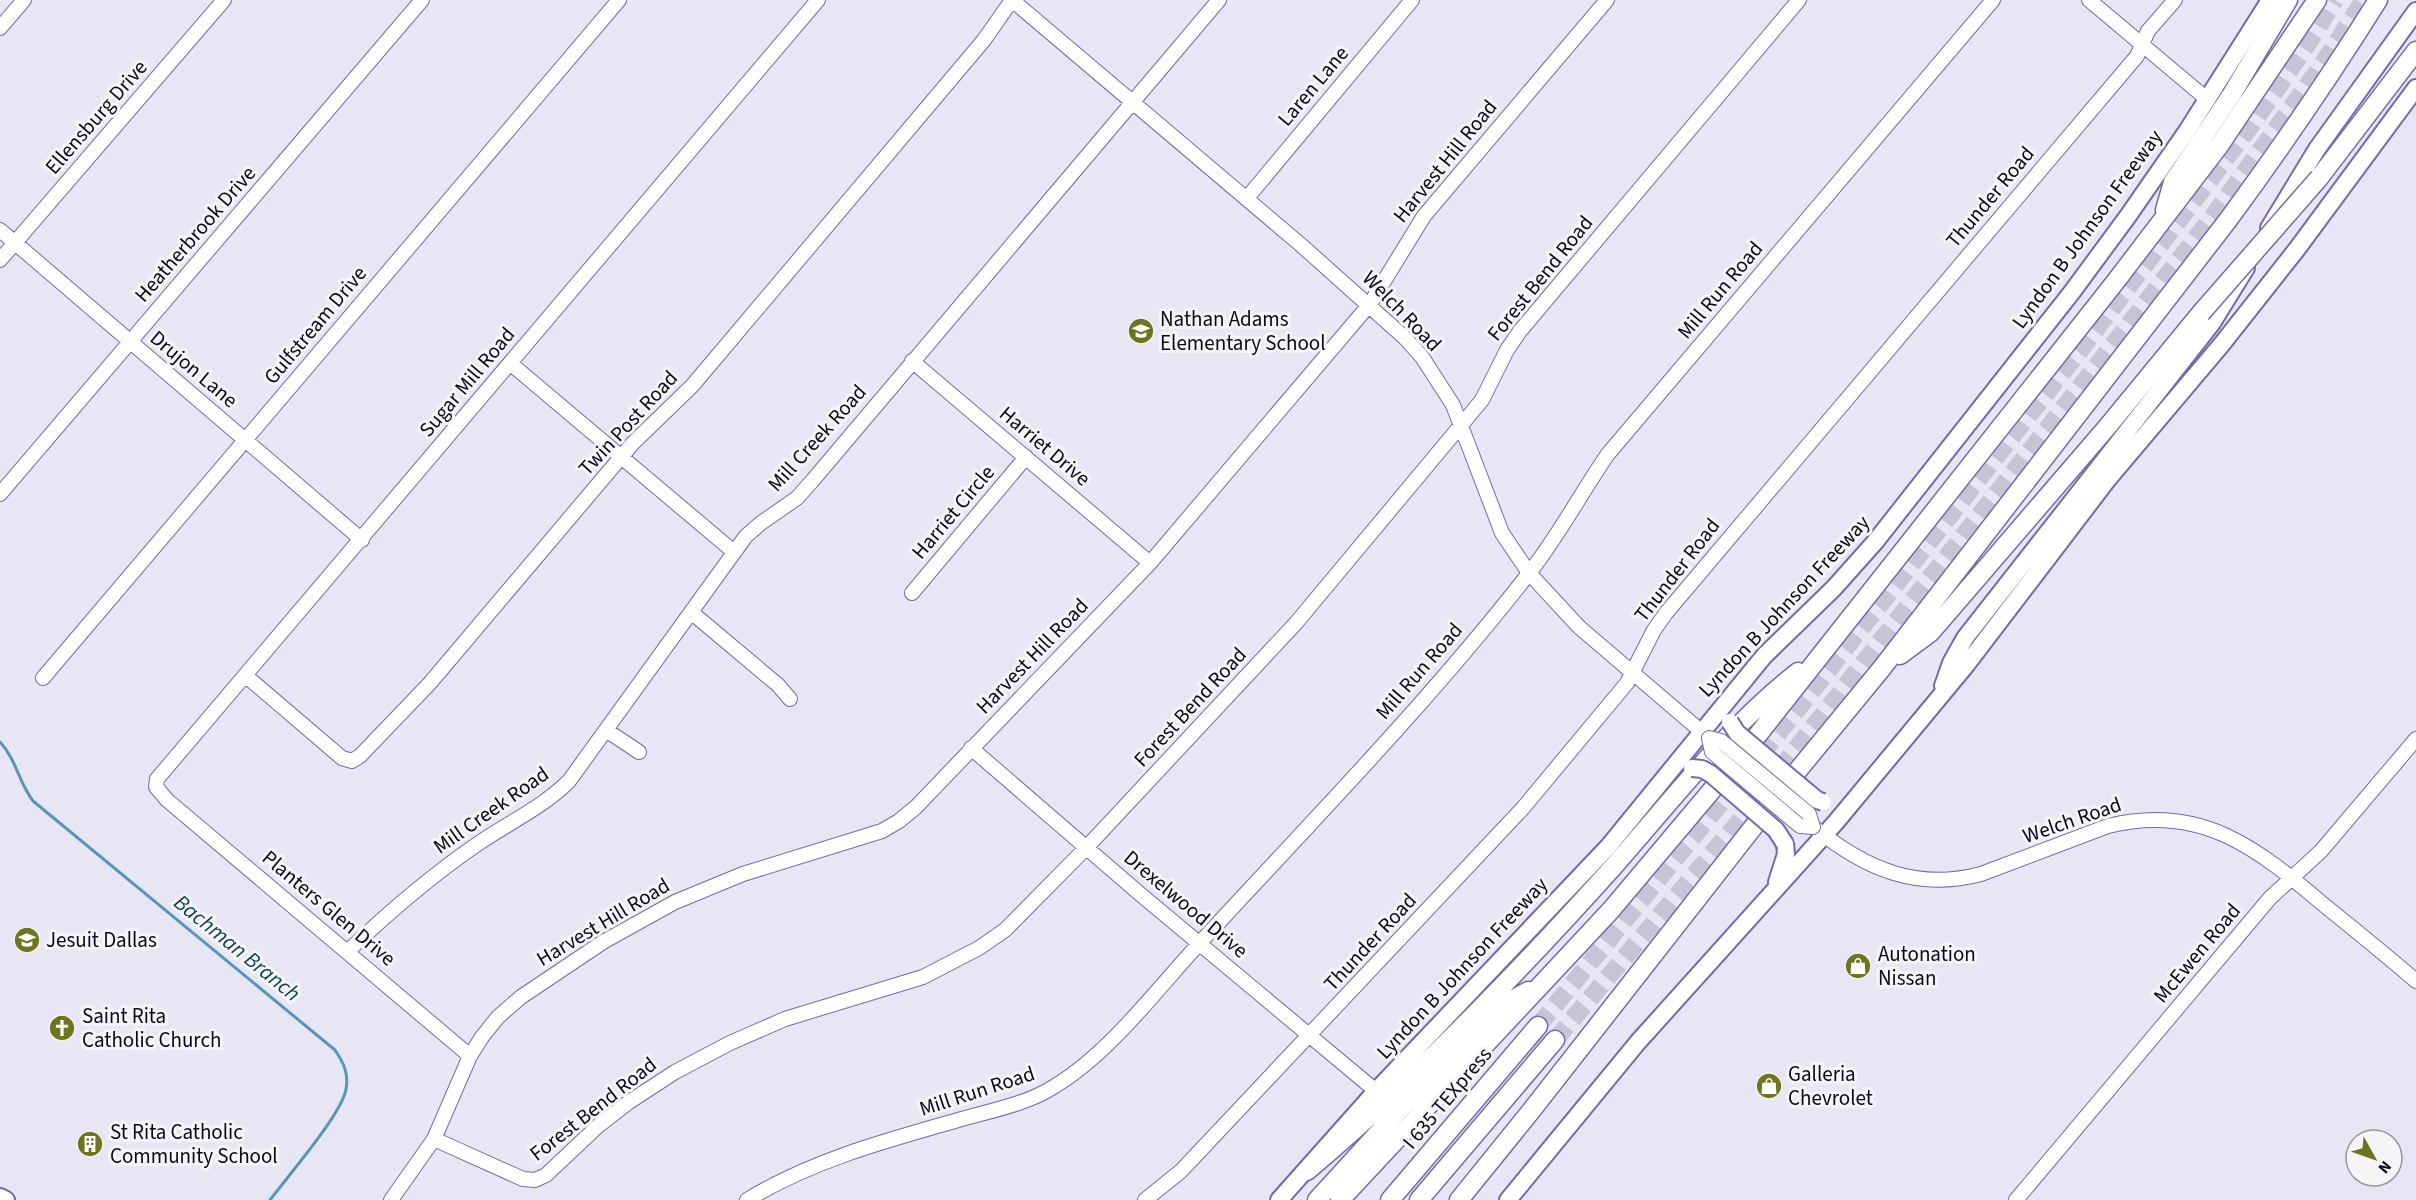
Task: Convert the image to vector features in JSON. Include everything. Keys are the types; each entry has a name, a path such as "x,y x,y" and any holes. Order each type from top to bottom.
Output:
{"highway":[{"path":"2161,221 2173,182 2232,94 2288,0"},
{"path":"1340,1200 1372,1163 1611,910 1684,823 1823,652 2161,221 2259,90 2317,0"},
{"path":"1459,1200 1790,780 1882,668 2235,211 2334,70 2378,0"},
{"path":"1882,668 1931,632 2108,426 2201,313 2319,178 2416,51"},
{"path":"1307,1170 1361,1125 1541,945 1615,864 1685,781 1766,697 1823,652"},
{"path":"1317,1200 1401,1108 1500,1007 1545,982"},
{"name":"I 635 TEXpress","path":"1390,1200 1538,1026"},
{"name":"I 635 TEXpress","path":"1419,1200 1555,1040"},
{"path":"1466,1200 1484,1170"}],"main road":[{"name":"Lyndon B Johnson Freeway","path":"1279,1200 1376,1091 1608,847 1671,770 1705,735 1744,678 1840,580 1914,493 2072,292 2208,100 2270,0"},
{"path":"1940,695 1951,663 1965,638 2212,323 2238,284 2294,185 2416,11"},
{"path":"1508,1200 1638,1042 1770,896 1819,831 1862,791 1967,663 2108,479 2222,344 2298,249 2416,88"},
{"path":"1744,678 1733,698 1730,710 1730,722 1737,732 1817,800 1830,804 1841,802 1862,791"},
{"path":"1671,770 1702,769 1776,830 1785,844 1786,854 1784,865 1770,896"},
{"path":"0,1197 6,1200"}],"street":[{"path":"0,28 24,0"},
{"name":"Ellensburg Drive","path":"0,260 224,0"},
{"name":"Heatherbrook Drive","path":"0,494 422,0"},
{"name":"Gulfstream Drive","path":"43,678 619,0"},
{"name":"Sugar Mill Road","path":"159,793 156,787 158,780 818,0"},
{"name":"Welch Road","path":"1012,0 1370,304 1422,357 1453,405 1502,533 1529,573 1564,612 1632,673 1705,735 1721,741 1809,814 1819,831 1847,852 1874,867 1902,876 1944,880 1981,874 2108,826 2140,819 2166,819 2209,827 2234,837 2291,877 2416,981"},
{"name":"Twin Post Road","path":"246,676 342,758 352,761 370,746 430,683 622,456 692,386 984,40 1012,0"},
{"name":"Mill Creek Road","path":"348,951 390,912 436,875 479,843 556,794 569,781 734,552 761,523 797,498 1219,0"},
{"name":"Laren Lane","path":"1247,198 1412,0"},
{"name":"Harvest Hill Road","path":"390,1200 434,1139 470,1056 482,1037 498,1017 521,997 603,942 675,902 717,884 882,831 916,807 1150,563 1370,304 1424,216 1607,0"},
{"name":"Forest Bend Road","path":"434,1139 523,1179 535,1180 546,1175 598,1126 628,1102 675,1072 730,1043 785,1019 923,977 979,948 1022,914 1264,659 1462,425 1491,385 1507,350 1520,331 1800,0"},
{"name":"Mill Run Road","path":"747,1200 799,1172 844,1155 1047,1092 1088,1062 1370,760 1454,665 1551,544 1582,491 1608,454 1993,0"},
{"path":"2089,0 2208,100"},
{"name":"Thunder Road","path":"1145,1200 1180,1171 1311,1035 1523,808 1627,683 1654,630 1666,613 2137,56 2148,31 2175,0"},
{"name":"Drujon Lane","path":"0,231 362,540"},
{"name":"Harriet Drive","path":"912,361 1150,563"},
{"path":"510,363 734,552"},
{"name":"Harriet Circle","path":"912,593 1026,457"},
{"path":"691,612 778,685 790,699"},
{"path":"606,730 639,752"},
{"name":"McEwen Road","path":"2016,1200 2270,898 2321,851 2416,739"},
{"name":"Drexelwood Drive","path":"971,748 1086,848 1376,1091"},
{"name":"Planters Glen Drive","path":"159,793 470,1056"}],"waterway":[{"name":"Bachman Branch","path":"0,742 10,756 33,801 335,1050 341,1059 347,1078 346,1089 335,1114 270,1200"}],"tunnel":[{"path":"1538,1026 1793,715 2081,349 2253,123 2335,0"},
{"path":"1555,1040 1737,824 2098,364 2216,212 2324,62 2364,0"}],"place":[{"name":"Nathan Adams Elementary School","path":"1141,331"},
{"name":"Jesuit Dallas","path":"27,940"},
{"name":"Autonation Nissan","path":"1858,966"},
{"name":"Saint Rita Catholic Church","path":"62,1028"},
{"name":"Galleria Chevrolet","path":"1769,1086"},
{"name":"St Rita Catholic Community School","path":"90,1144"}]}
